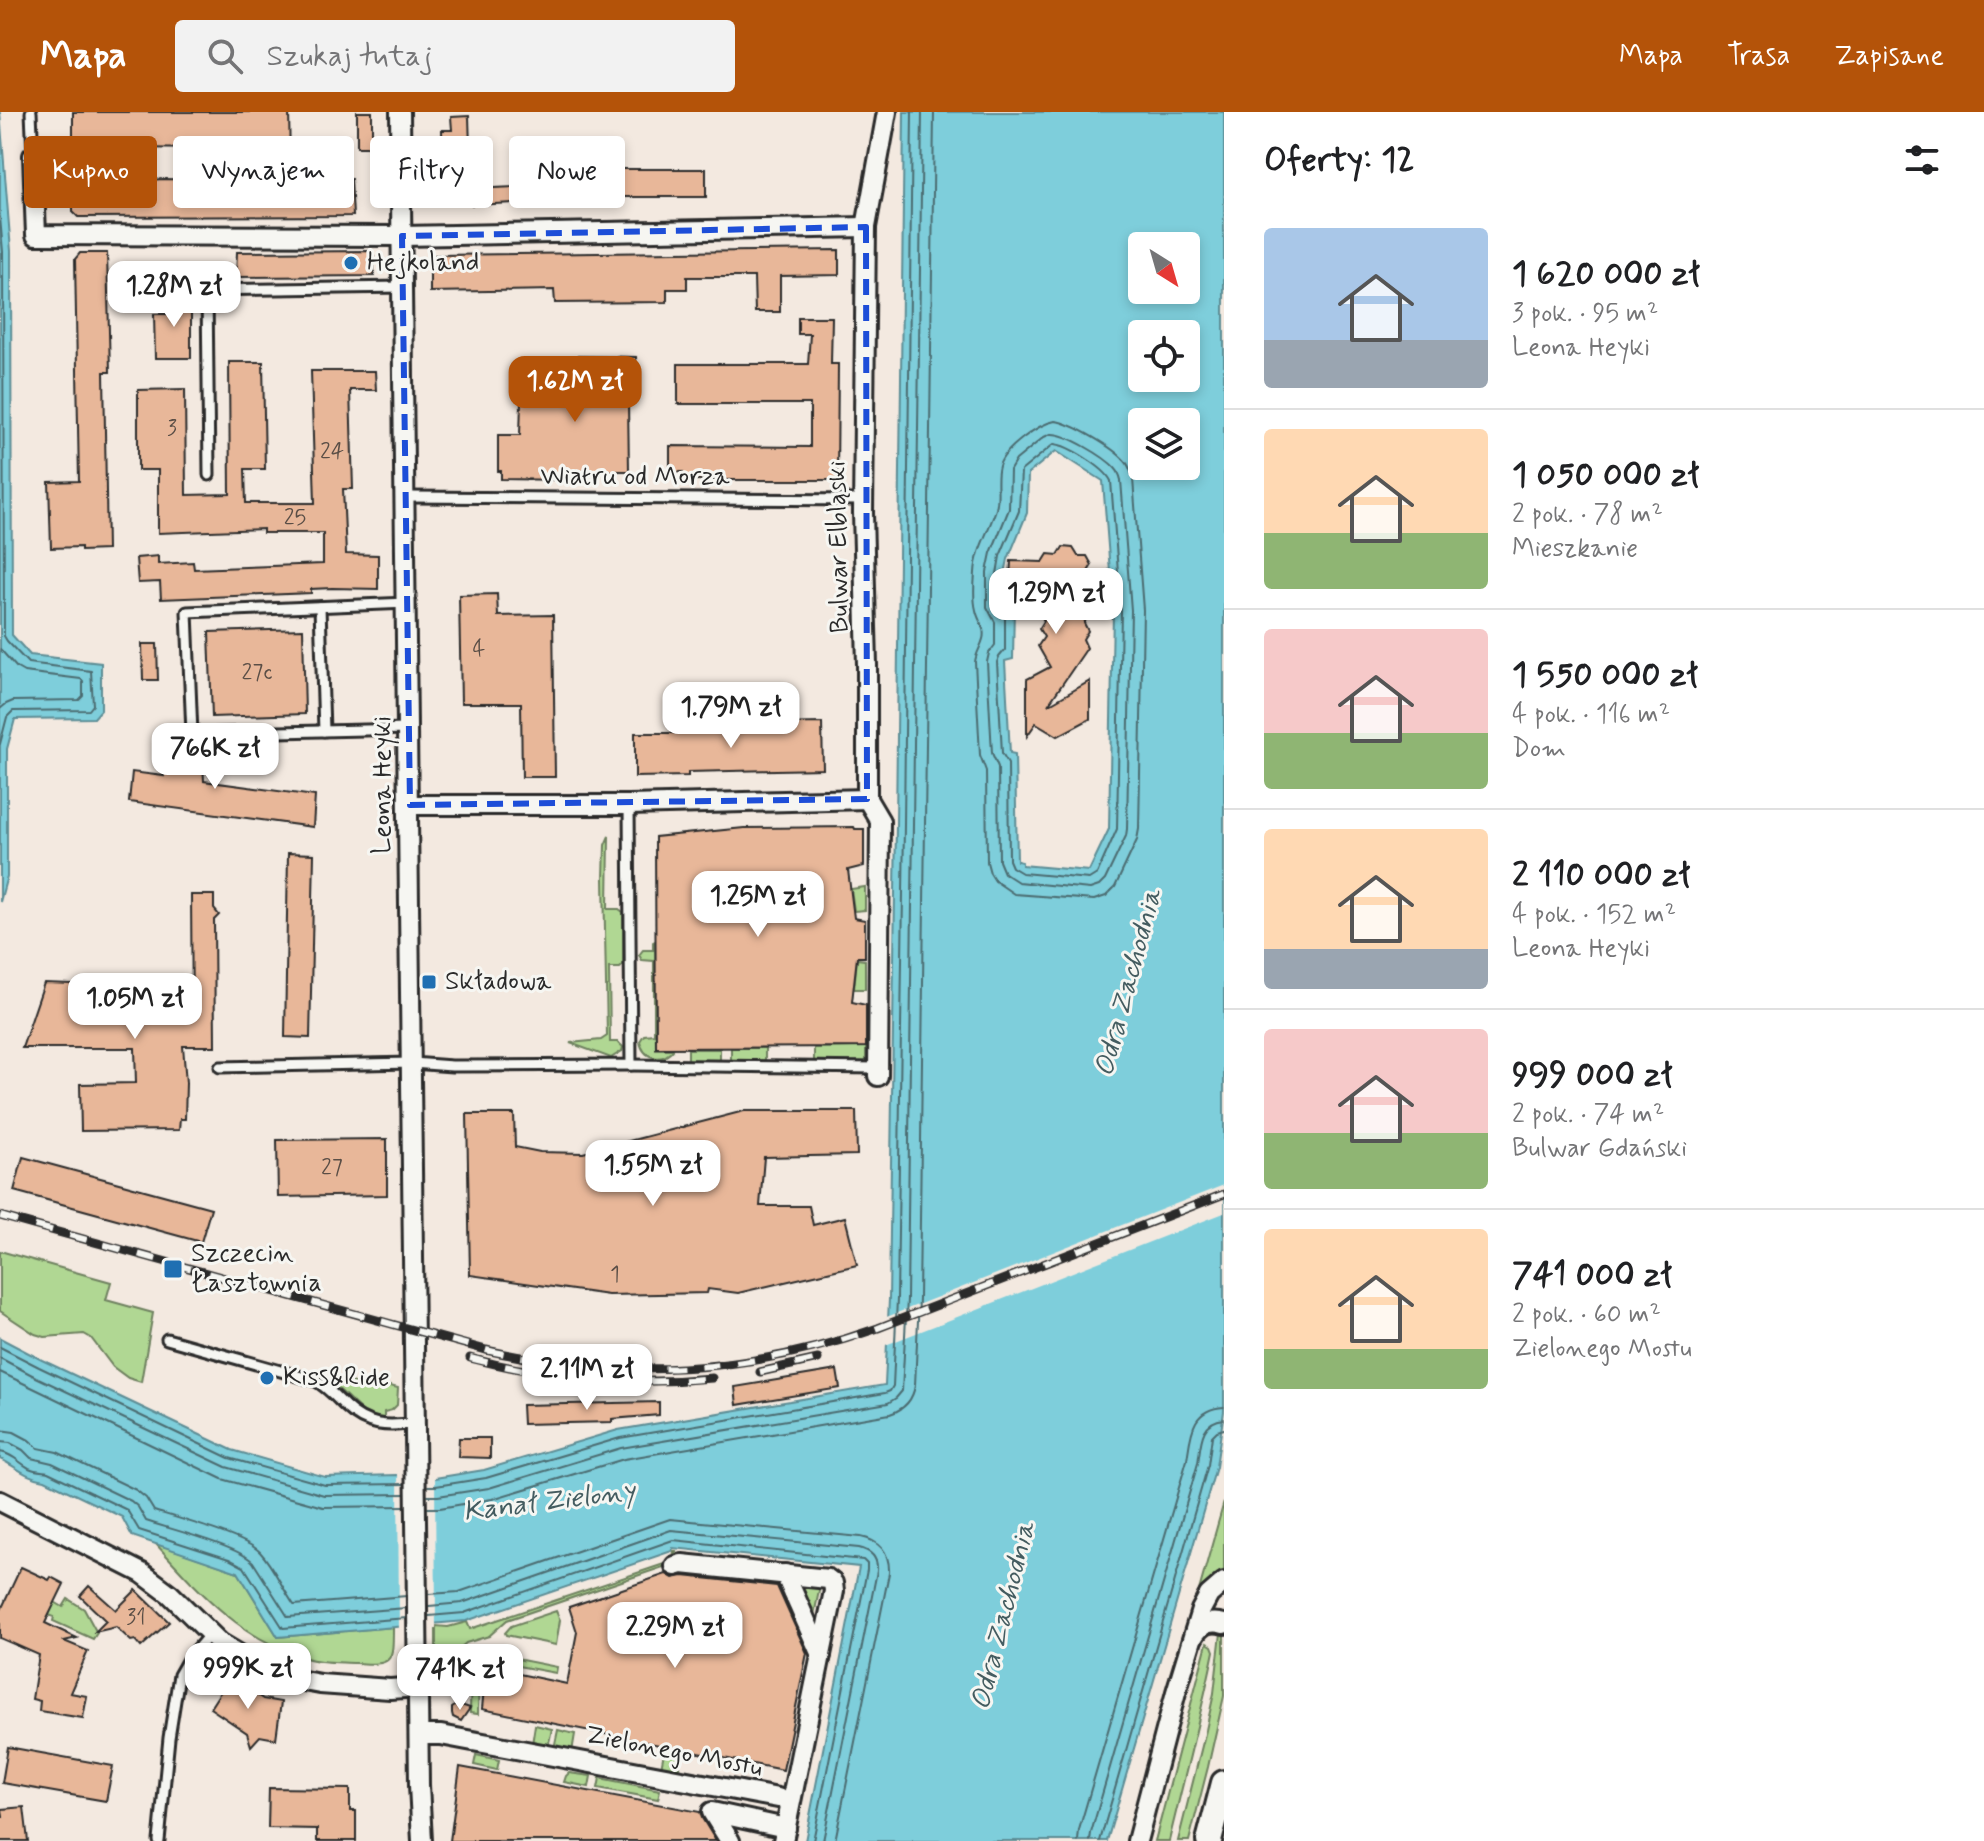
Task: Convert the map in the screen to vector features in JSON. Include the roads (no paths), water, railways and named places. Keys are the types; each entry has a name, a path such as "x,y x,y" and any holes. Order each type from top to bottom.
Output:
{"street":[{"name":"Leona Heyki","path":"400,112 416,1265 419,1802 422,1841"},
{"name":"Bulwar Elbląski","path":"878,1072 880,821 867,799 864,500 866,227 887,112"},
{"path":"35,208 36,235 402,236 866,227"},
{"path":"410,805 629,805 867,799"},
{"path":"0,1501 142,1573 170,1594 210,1634 242,1658 260,1667 293,1679 320,1684 390,1689 418,1687"},
{"path":"675,1566 682,1564 785,1574 828,1579 833,1583 834,1591 785,1834 712,1812 730,1841"},
{"path":"785,1574 821,1655"},
{"path":"1137,1841 1176,1692 1203,1604 1224,1582"},
{"path":"1192,1639 1208,1623 1224,1624"},
{"name":"Zielonego Mostu","path":"419,1735 453,1737 778,1798"},
{"path":"1209,1841 1224,1783"}],"lane":[{"path":"31,112 32,136"},
{"path":"209,475 207,290 403,287"},
{"name":"Wiatru od Morza","path":"407,497 864,500"},
{"path":"408,603 187,612 192,734 409,729"},
{"path":"320,607 324,731"},
{"path":"629,805 631,1065"},
{"path":"220,1067 412,1063 878,1072"},
{"path":"167,1339 316,1381 367,1422 384,1425 416,1423"},
{"path":"159,1841 167,1750 179,1675 210,1634"}],"water":[{"path":"0,112 11,251 12,635 30,655 101,663 101,710 94,718 15,719 7,749 7,876 0,902"},
{"path":"904,112 1224,112 1224,1411 1216,1467 1107,1841 805,1841 859,1567 673,1548 672,1551 466,1621 278,1637 238,1572 132,1536 122,1517 0,1459 0,1338 232,1450 325,1477 397,1475 435,1478 484,1470 618,1430 885,1385 889,1299","holes":["1056,451 1103,481 1113,611 1109,829 1089,871 1022,865 1017,861 1015,754 1010,753 1005,661 1013,659 1014,606 1005,605 1005,574 1027,513 1028,474"]}],"railway":[{"path":"0,1216 486,1350 536,1360 635,1369 732,1364 829,1344 878,1328 1224,1194"},
{"path":"470,1358 530,1371 590,1379 651,1381 712,1378"},
{"path":"760,1372 818,1359"}],"place":[{"name":"Hejkoland","path":"351,263"},
{"name":"Składowa","path":"429,982"},
{"name":"Szczecin Łasztownia","path":"173,1269"},
{"name":"Kiss&Ride","path":"267,1378"}],"water label":[{"name":"Odra Zachodnia","path":"1129,983"},
{"name":"Kanał Zielony","path":"549,1502"},
{"name":"Odra Zachodnia","path":"1004,1616"}]}
